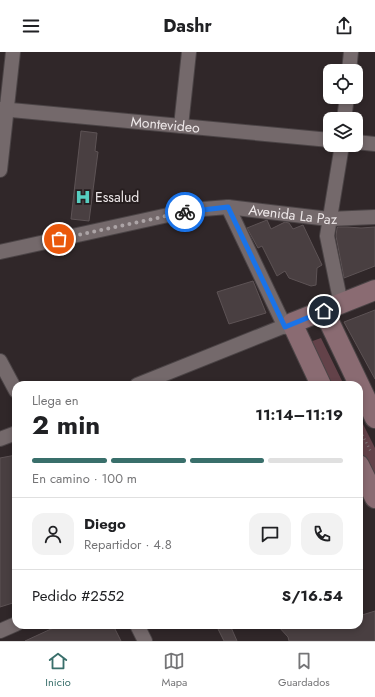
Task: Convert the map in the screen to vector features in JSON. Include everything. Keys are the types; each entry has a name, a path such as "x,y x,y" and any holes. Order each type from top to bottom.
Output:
{"street":[{"path":"0,170 3,110 13,52"},
{"path":"182,126 189,52"},
{"path":"350,64 351,52"},
{"name":"Montevideo","path":"3,110 323,139"},
{"path":"363,143 375,144"},
{"path":"341,152 327,236 332,308 361,381"},
{"path":"228,207 288,325 319,381"},
{"name":"Avenida La Paz","path":"0,252 191,210 228,207 330,219 375,217"},
{"path":"147,381 375,290"},
{"path":"0,361 12,384"},
{"path":"363,387 375,418"},
{"path":"0,439 12,434"},
{"path":"365,459 368,491"},
{"path":"0,631 12,626"},
{"path":"139,629 145,641"}],"path":[{"path":"363,448 365,459"}],"shaded area":[{"path":"321,338 342,381 325,381 307,343"},
{"path":"363,424 375,448 375,482 363,457"}],"building":[{"name":"Essalud","path":"81,131 97,133 95,151 98,152 89,221 71,219"},
{"path":"267,220 271,229 285,222 289,223 293,229 303,225 322,265 317,268 316,285 311,286 289,278 285,271 277,276 262,246 258,248 247,228"},
{"path":"338,227 375,227 375,266 344,278 336,236"},
{"path":"253,281 266,313 229,324 217,292"},
{"path":"375,310 375,379 344,322"},
{"path":"12,456 12,603 0,607 0,458"},
{"path":"375,611 375,641 289,641 288,637 281,629 363,629 363,615"},
{"path":"51,629 115,629 121,641 25,641"},
{"path":"218,629 232,629 237,641 224,641"}],"way so far":[{"path":"59,239 185,212"}],"place":[{"name":"Essalud","path":"83,197"}],"route":[{"path":"185,212 191,210 228,207 285,327 324,311"}]}
